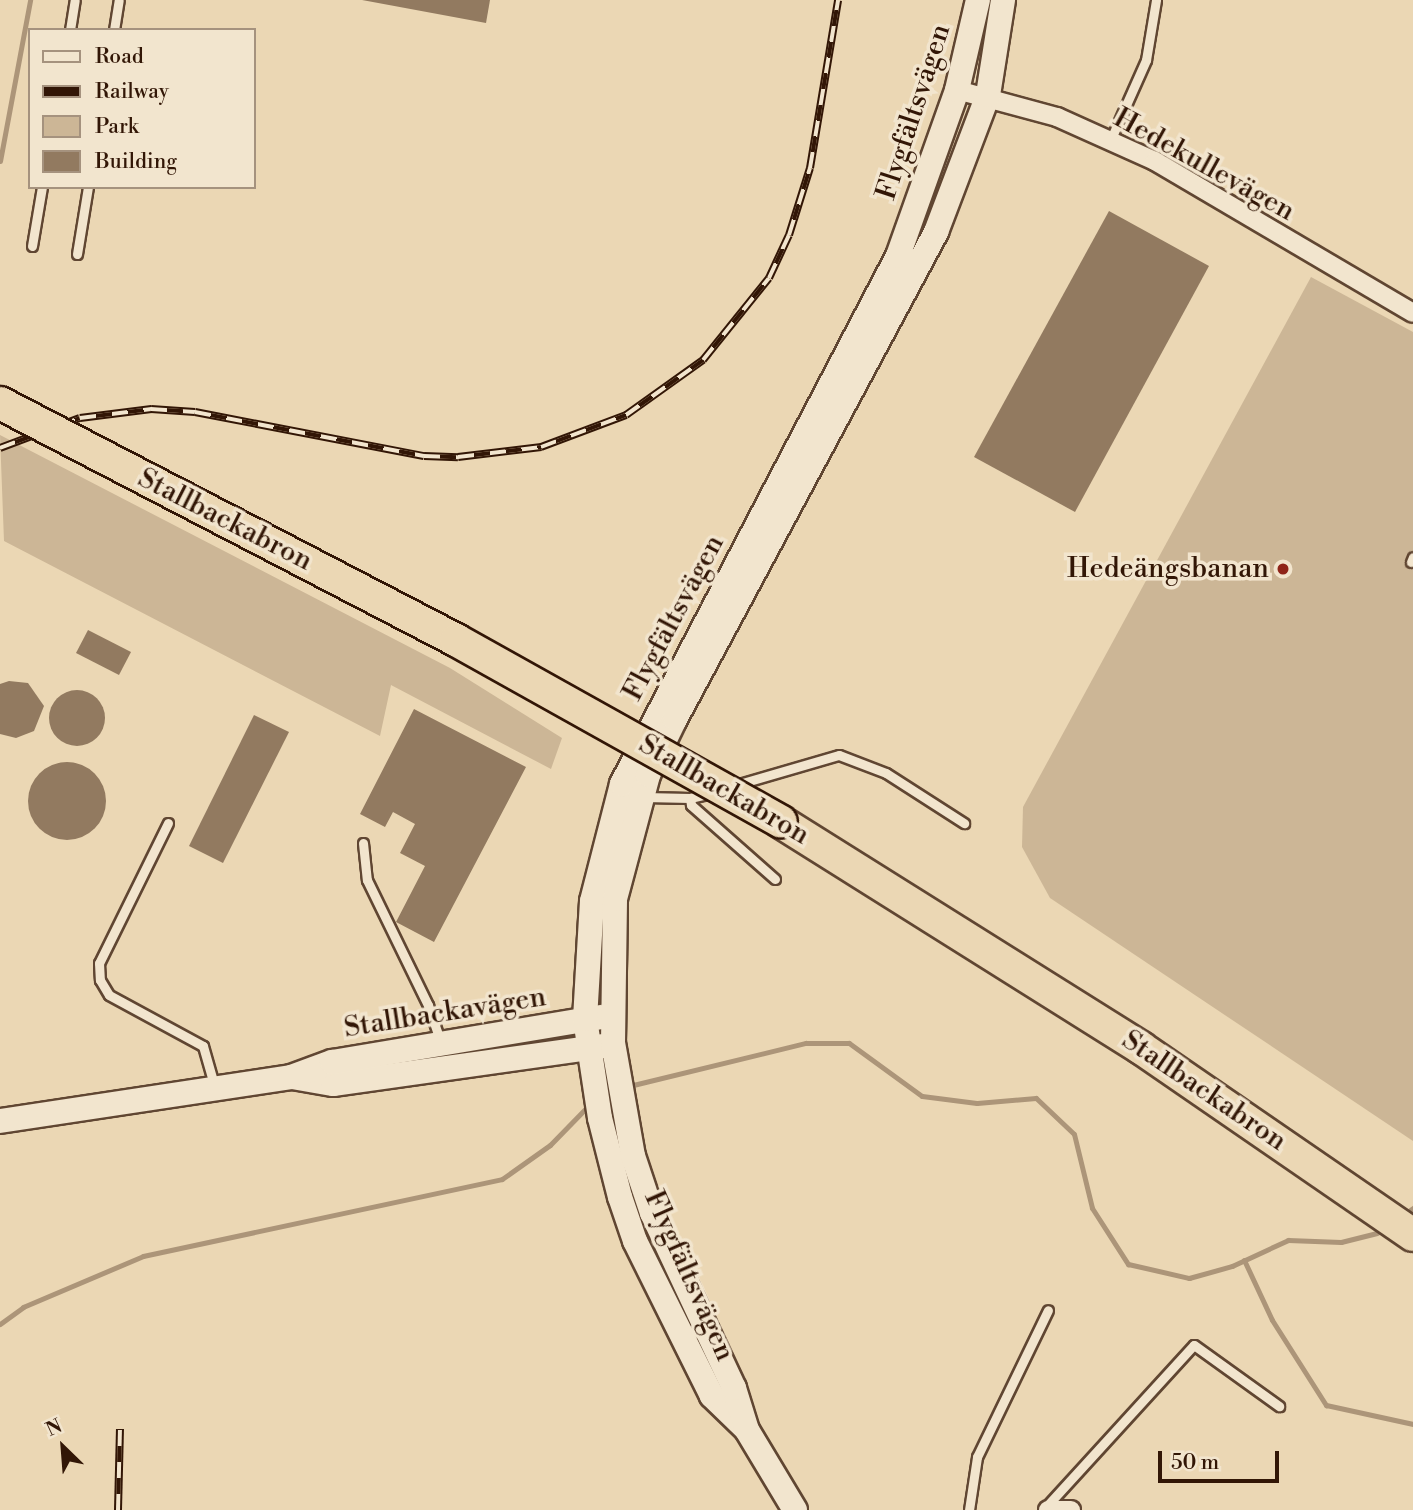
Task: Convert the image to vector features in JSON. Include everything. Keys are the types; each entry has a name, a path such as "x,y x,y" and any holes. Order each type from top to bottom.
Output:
{"highway":[{"name":"Stallbackabron","path":"0,403 456,640 780,822 1141,1048 1413,1235"}],"street":[{"name":"Flygfältsvägen","path":"747,1430 712,1396 640,1253 600,1118 585,1019 592,901 622,783 874,307 957,90 978,0"},
{"name":"Flygfältsvägen","path":"795,1510 747,1430 734,1388 652,1213 623,1109 614,1052 611,1015 615,899 642,797 675,719 936,232 988,95 1003,0"},
{"name":"Hedekullevägen","path":"957,90 988,95 1155,161 1413,313"},
{"name":"Stallbackavägen","path":"0,1121 291,1077 333,1084 585,1019 611,1015"},
{"name":"Stallbackavägen","path":"443,1057 589,1049 614,1052"},
{"path":"1046,1510 1071,1510"}],"lane":[{"path":"70,28 75,0"},
{"path":"114,28 119,0"},
{"path":"1110,141 1146,60 1156,0"},
{"path":"32,246 42,189"},
{"path":"77,254 88,189"},
{"path":"642,797 690,798 839,755 886,773 964,823"},
{"path":"690,798 691,805 775,879"},
{"path":"168,823 99,963 100,980 109,995 203,1046 215,1089"},
{"path":"363,843 367,880 428,1005 443,1057"},
{"path":"969,1510 977,1457 1048,1310"},
{"path":"1046,1510 1194,1345 1279,1406"}],"green space":[{"name":"Hedeängsbanan","path":"1311,277 1413,332 1413,1141 1050,898 1022,847 1023,807"},
{"path":"0,435 450,668 562,738 551,769 391,685 380,736 4,541"}],"building":[{"path":"362,0 490,0 486,23"},
{"path":"1109,211 1209,266 1075,512 974,457"},
{"path":"88,630 131,652 119,675 76,653"},
{"path":"9,681 28,683 44,706 34,731 16,738 0,734 0,684"},
{"path":"77,690 92,695 100,703 105,718 100,733 92,741 77,746 62,741 54,733 49,718 54,703 62,695"},
{"path":"414,709 526,767 434,942 396,922 425,866 400,853 415,824 393,812 385,827 360,814"},
{"path":"254,715 289,732 223,863 189,846"},
{"path":"59,762 75,762 89,768 100,779 106,793 106,809 100,823 89,834 75,840 59,840 45,834 34,823 28,809 28,793 34,779 45,768"}],"waterway":[{"path":"0,161 30,0"},
{"path":"629,1086 806,1043 849,1043 922,1096 977,1103 1036,1098 1074,1134 1092,1208 1128,1264 1189,1278 1232,1266 1288,1240 1341,1242 1377,1233"},
{"path":"0,1324 23,1307 143,1256 502,1179 550,1145 591,1103"},
{"path":"1244,1260 1272,1320 1326,1405 1413,1424"}],"railway":[{"path":"0,448 80,418 151,409 195,412 424,456 458,457 541,447 626,415 703,360 769,278 789,235 810,168 838,0"},
{"path":"118,1510 120,1429"}],"place":[{"name":"Hedeängsbanan","path":"1283,569"}]}
